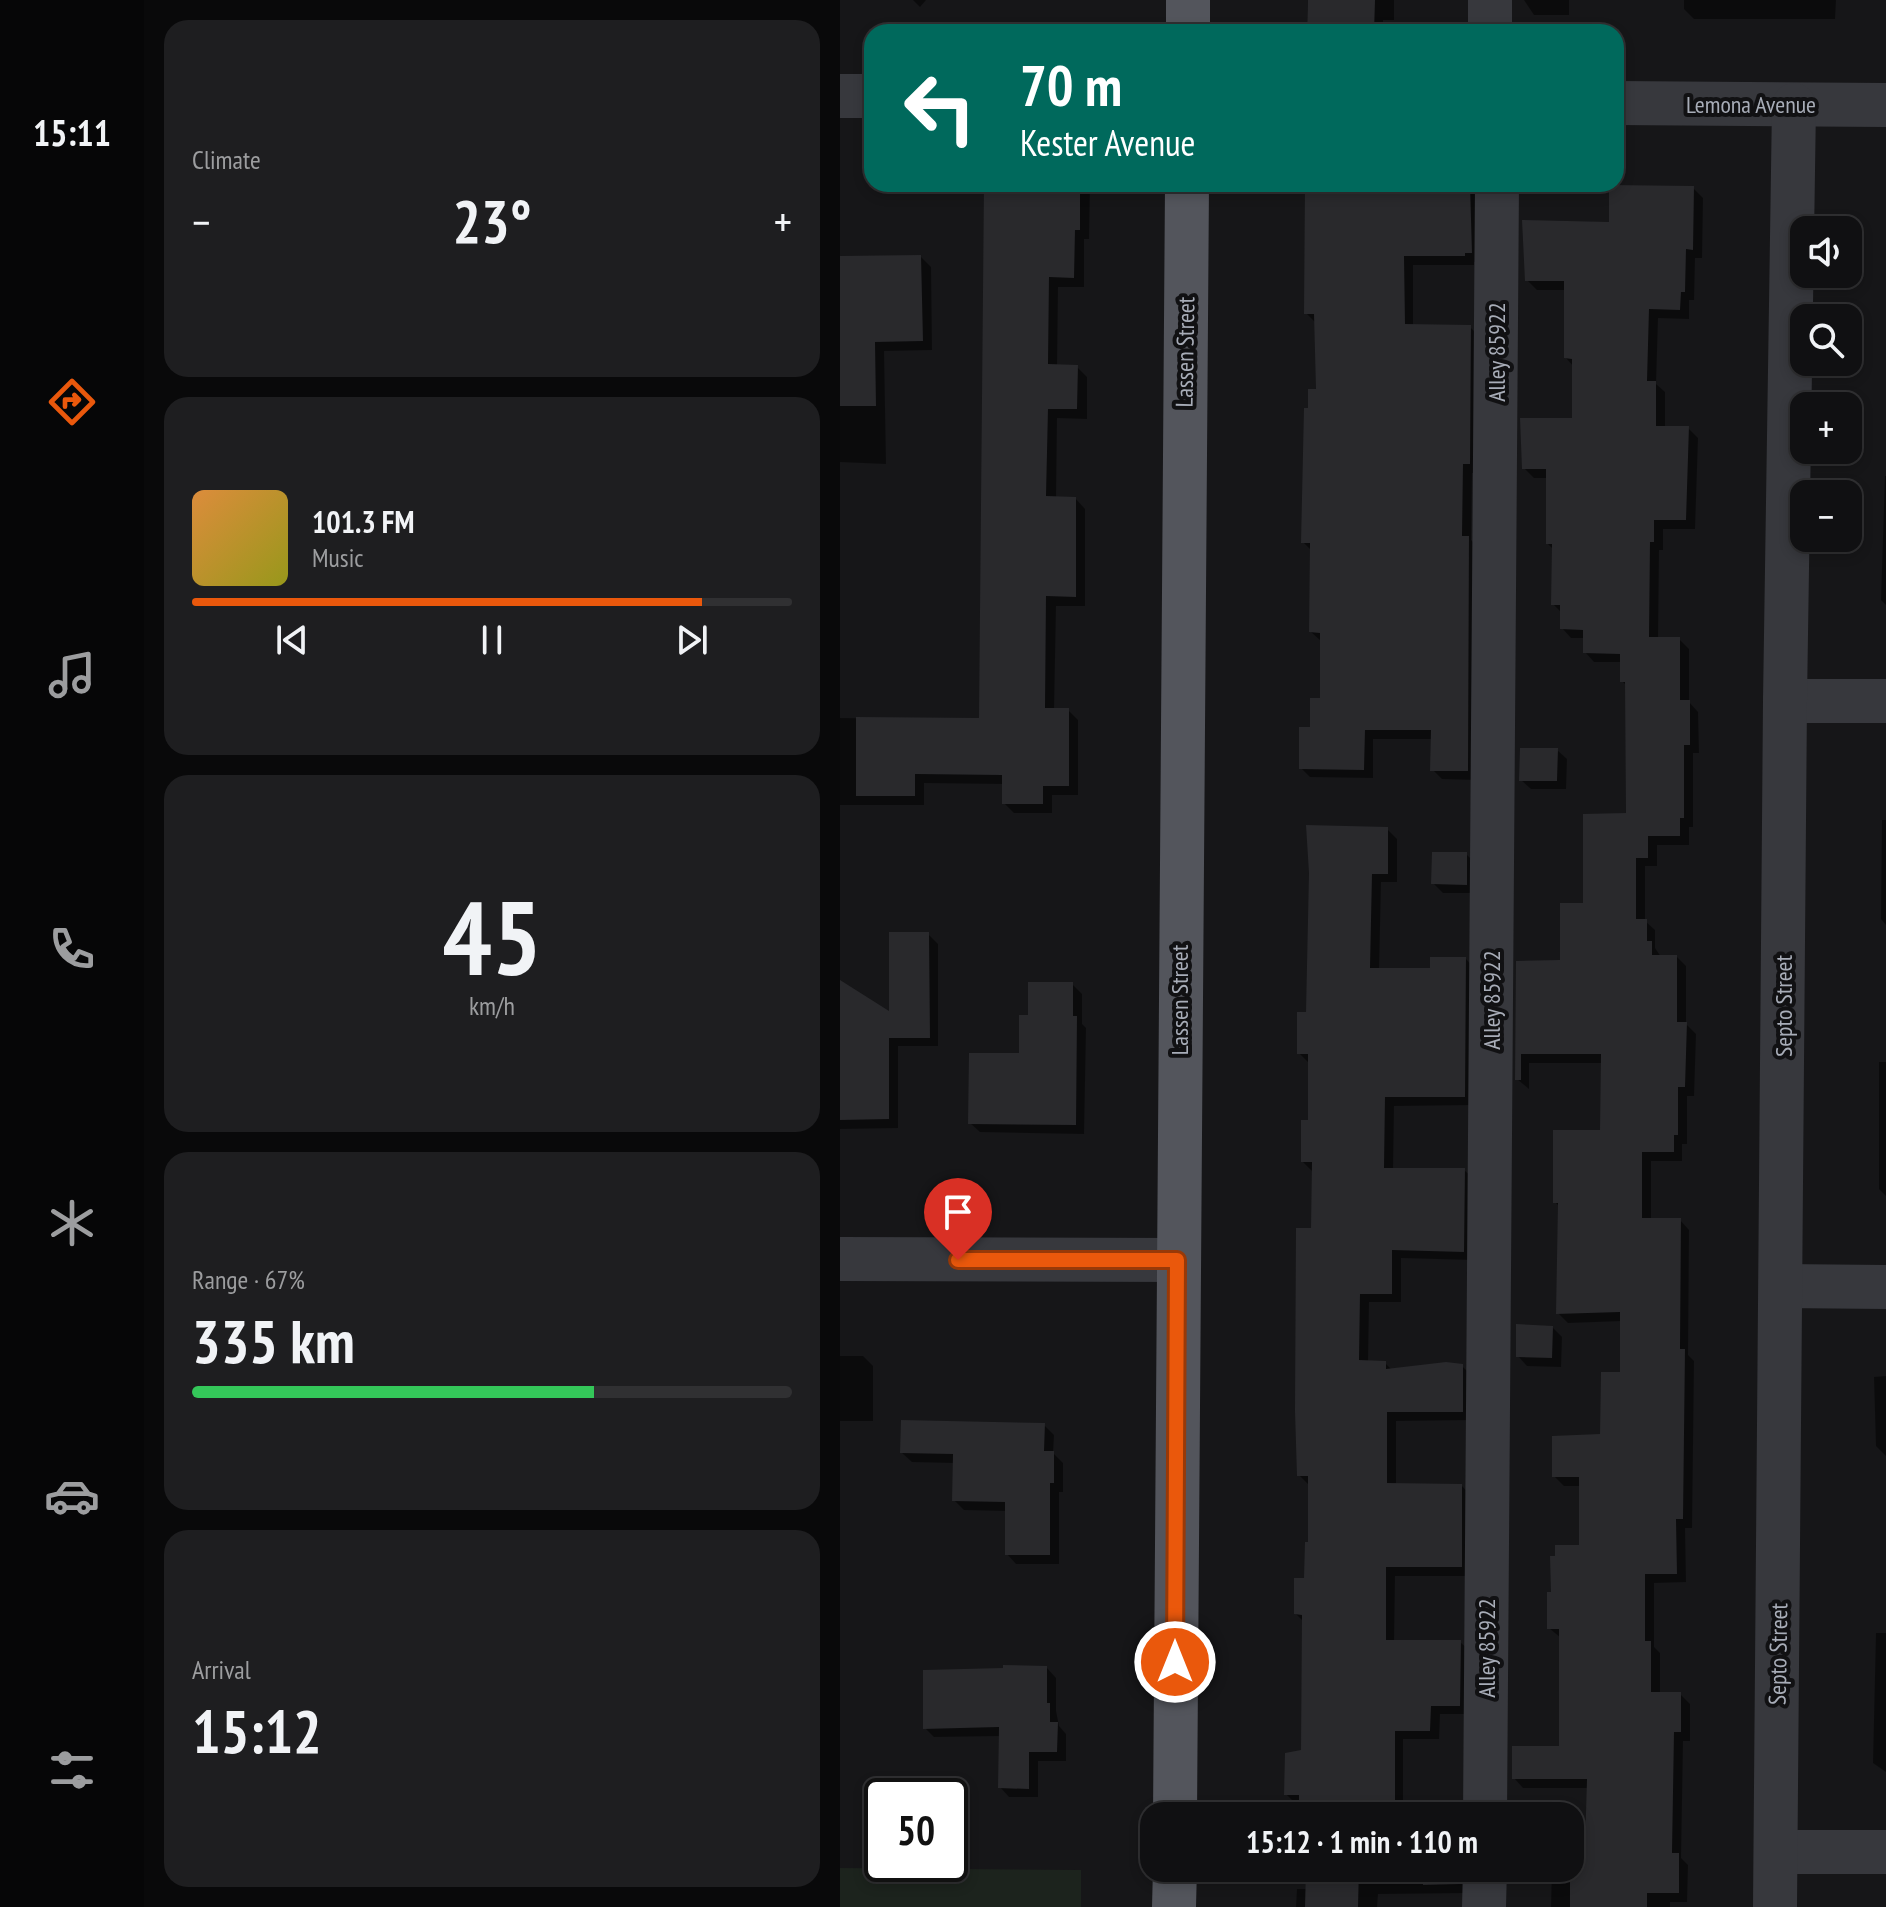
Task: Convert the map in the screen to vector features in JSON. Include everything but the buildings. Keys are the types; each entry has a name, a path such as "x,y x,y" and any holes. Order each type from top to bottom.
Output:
{"main road":[{"path":"1188,0 1188,24"},
{"name":"Lassen Street","path":"1175,1802 1187,192"},
{"path":"1174,1907 1175,1882"}],"street":[{"path":"1490,0 1490,24"},
{"path":"840,96 864,96"},
{"name":"Lemona Avenue","path":"1624,103 1886,105"},
{"name":"Septo Street","path":"1775,1907 1785,701 1794,105"},
{"name":"Alley 85922","path":"1485,1802 1497,192"},
{"path":"1785,701 1886,701"},
{"path":"840,1259 1177,1260"},
{"path":"1781,1286 1886,1287"},
{"path":"1776,1852 1886,1852"},
{"path":"1484,1907 1485,1882"}],"shaded area":[{"path":"840,1868 864,1868 864,1882 968,1882 968,1869 1081,1870 1081,1907 840,1907"}],"route":[{"path":"958,1260 1177,1260 1175,1662"}]}
